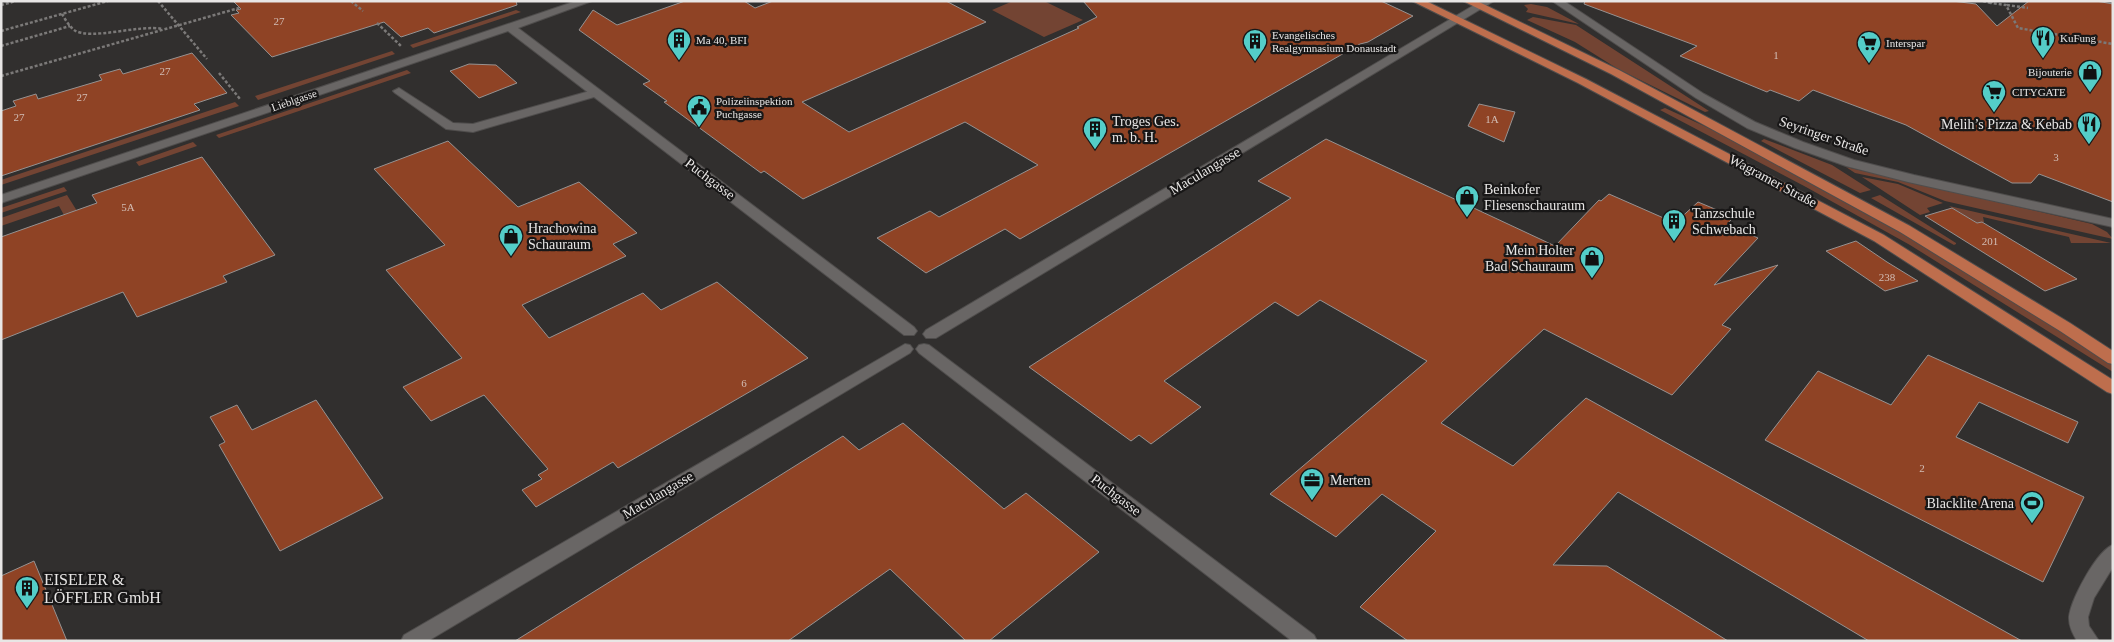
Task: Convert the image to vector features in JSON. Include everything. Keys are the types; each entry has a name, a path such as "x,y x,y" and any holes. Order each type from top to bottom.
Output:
{"main road":[{"name":"Wagramer Straße","path":"1417,1 1459,20 1717,150 1879,238 2113,388"},
{"name":"Wagramer Straße","path":"1468,1 1484,4 1615,72 1905,229 2065,327 2113,359"}],"street":[{"name":"Lieblgasse","path":"1,199 587,1"},
{"name":"Seyringer Straße","path":"1557,1 1700,96 1750,125 1799,145 1868,167 2113,223"},
{"name":"Maculangasse","path":"927,342 1484,4"},
{"name":"Puchgasse","path":"511,28 909,331"},
{"path":"399,91 450,126 460,129 473,128 597,93"},
{"path":"922,330 927,342 911,351 905,349 900,342 904,334 909,331 922,330"},
{"name":"Puchgasse","path":"927,342 1307,641"},
{"name":"Maculangasse","path":"411,641 905,349"},
{"path":"2089,641 2079,624 2080,610 2103,565 2113,552"}],"path":[{"path":"1,5 16,1"},
{"path":"1,31 108,1"},
{"path":"158,1 207,59"},
{"path":"351,1 363,11"},
{"path":"1983,1 2028,8"},
{"path":"2006,5 2018,28 2113,44"},
{"path":"1,76 239,8"},
{"path":"62,14 74,30 95,33 152,27 164,29"},
{"path":"377,23 401,46"},
{"path":"1,46 71,26"},
{"path":"219,73 240,99"}],"shaded area":[{"path":"1013,1 1044,1 1083,20 1044,37 992,10"},
{"path":"1531,4 1547,7 1579,24 1526,12 1528,9 1524,5"},
{"path":"516,10 521,12 413,48 410,45"},
{"path":"1533,17 1576,25 1709,111 1705,112 1618,69 1575,42 1527,20"},
{"path":"392,51 395,54 258,100 255,96"},
{"path":"407,70 411,73 219,138 216,135"},
{"path":"235,102 239,106 1,185 1,180"},
{"path":"1665,108 1737,141 1890,223 2113,363 2113,372 1910,245 1806,187 1660,110"},
{"path":"1764,139 1832,165 1871,190 1860,193 1761,141"},
{"path":"193,142 197,146 139,166 136,162"},
{"path":"1846,167 2092,224 2107,232 2113,239 1945,201 1898,182 1855,173"},
{"path":"1862,177 1898,184 1943,203 1927,208 1930,212 1920,215"},
{"path":"64,187 67,191 1,213 1,208"},
{"path":"67,195 77,211 64,215 59,206 1,226 1,218"},
{"path":"1880,195 1956,244 1954,245 1871,198"},
{"path":"1949,206 2111,243 2071,243 2069,237 1983,217 1984,222 1977,223"}],"building":[{"path":"233,1 516,1 517,5 434,33 428,28 401,37 384,22 272,57 231,15 239,13 236,10 241,9"},
{"path":"685,1 744,1 755,8 773,1 946,1 986,22 802,102 849,132 1079,28 1077,27 1097,17 1083,1 1381,1 1413,16 1368,42 1360,44 1020,239 1005,229 926,273 877,238 930,211 939,217 1038,165 965,122 803,199 764,171 761,173 664,102 667,101 643,84 650,81 579,30 593,10 617,25"},
{"name":"CITYGATE","path":"1585,1 1952,1 1976,4 1997,26 2029,1 2096,1 2113,4 2113,202 2039,174 2031,183 2012,183 1906,125 1813,90 1799,101 1770,90 1767,92 1680,56 1697,46 1584,4"},
{"path":"192,53 227,93 194,104 200,110 1,176 1,111 16,106 13,101 36,94 38,99 102,80 99,75 120,69 123,74"},
{"path":"469,64 496,65 517,83 479,98 450,71"},
{"path":"1479,104 1515,112 1504,142 1468,126"},
{"path":"1326,139 1555,246 1599,200 1601,201 1609,194 1675,223 1698,202 1734,217 1727,224 1758,238 1714,285 1778,265 1722,325 1731,329 1672,395 1544,329 1441,423 1513,466 1586,398 2022,641 1869,641 1618,492 1553,565 1607,566 1728,641 1408,641 1360,607 1436,531 1382,494 1336,537 1270,494 1427,361 1320,300 1298,316 1275,302 1164,381 1201,407 1151,444 1139,435 1131,441 1029,367 1291,198 1258,181"},
{"path":"448,141 518,207 579,182 637,233 613,244 626,256 522,305 549,338 643,293 661,310 717,282 808,358 618,468 613,462 536,507 522,490 542,479 538,475 548,469 484,395 431,421 403,387 462,358 386,270 445,245 374,169"},
{"path":"202,157 275,255 223,276 227,282 137,317 123,292 1,340 1,237 97,203 92,195"},
{"path":"1952,208 1977,223 1982,222 2077,279 2045,291 1925,216"},
{"path":"1856,241 1918,281 1885,291 1826,251"},
{"name":"Blacklite Arena","path":"1928,355 2078,422 2068,443 1979,402 1956,437 2084,497 2043,582 1765,440 1818,371 1891,405"},
{"path":"316,400 383,498 280,551 219,445 225,442 210,417 237,405 252,430"},
{"path":"903,423 1004,509 1026,493 1099,552 989,641 966,641 890,569 788,641 515,641 843,436 859,450"},
{"name":"EISELER & LÖFFLER GmbH","path":"34,561 67,641 1,641 1,576"}],"place":[{"name":"KuFung","path":"2043,59"},
{"name":"Ma 40, BFI","path":"679,61"},
{"name":"Evangelisches Realgymnasium Donaustadt","path":"1255,62"},
{"name":"Interspar","path":"1869,64"},
{"name":"Bijouterie","path":"2090,93"},
{"name":"CITYGATE","path":"1994,113"},
{"name":"Polizeiinspektion Puchgasse","path":"699,128"},
{"name":"Melih’s Pizza & Kebab","path":"2089,145"},
{"name":"Troges Ges. m. b. H.","path":"1095,150"},
{"name":"Beinkofer Fliesenschauraum","path":"1467,218"},
{"name":"Tanzschule Schwebach","path":"1674,242"},
{"name":"Hrachowina Schauraum","path":"511,257"},
{"name":"Mein Holter Bad Schauraum","path":"1592,279"},
{"name":"Merten","path":"1312,501"},
{"name":"Blacklite Arena","path":"2032,524"},
{"name":"EISELER & LÖFFLER GmbH","path":"27,609"}]}
